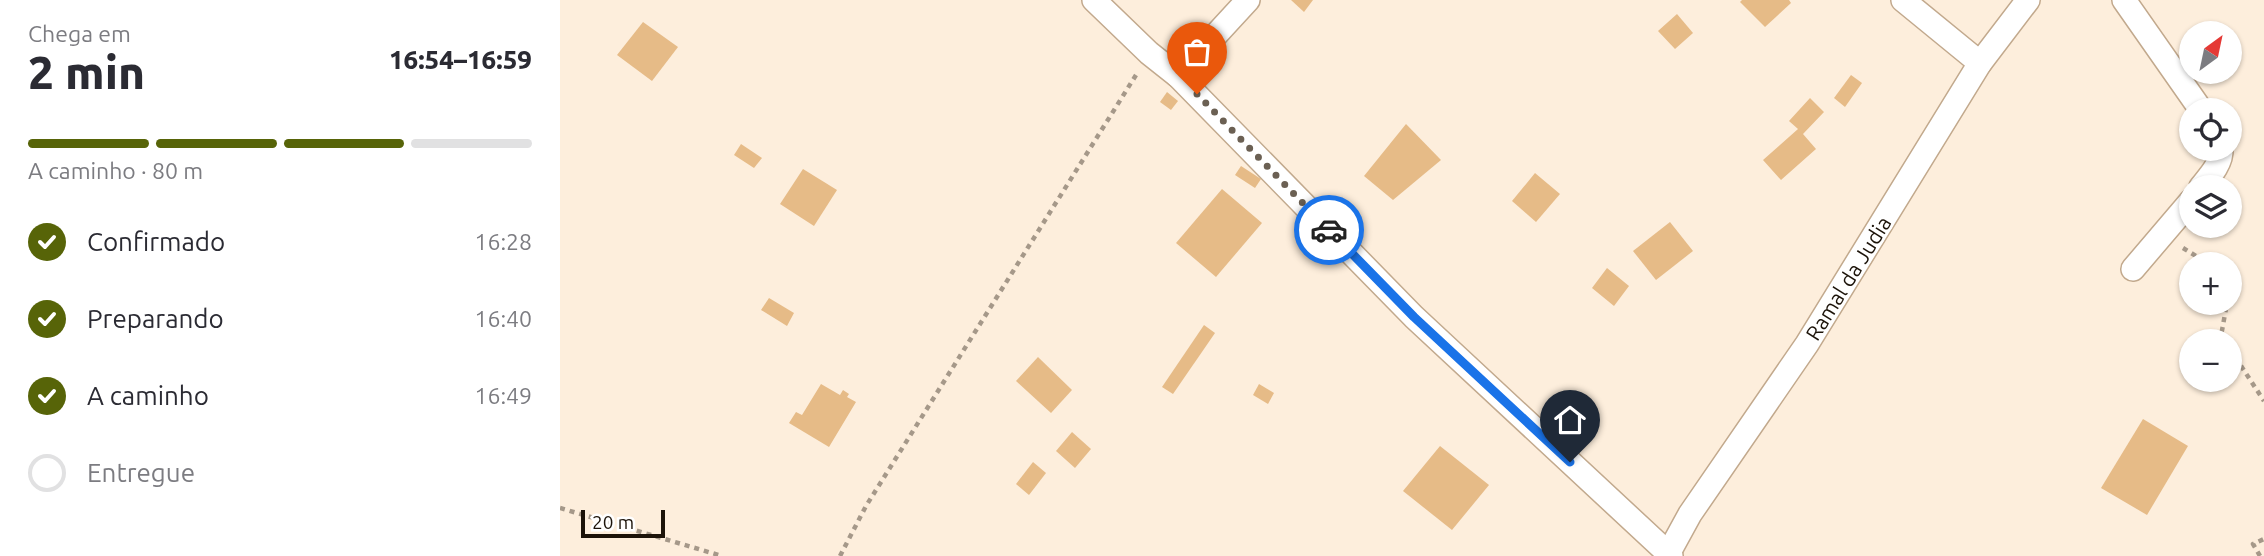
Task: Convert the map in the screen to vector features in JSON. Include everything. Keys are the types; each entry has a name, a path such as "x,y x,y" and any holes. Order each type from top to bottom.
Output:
{"street":[{"path":"1094,0 1149,53 1178,76 1414,317 1669,555"},
{"path":"1178,76 1248,0"},
{"path":"1903,0 1980,64"},
{"name":"Ramal da Judia","path":"1669,555 1690,514 1807,344 1980,64 2028,0"},
{"path":"2124,0 2193,98"},
{"path":"2133,269 2179,215"}],"path":[{"path":"841,556 866,506 1149,53"},
{"path":"2242,367 2264,401"},
{"path":"560,508 722,556"},
{"path":"2260,556 2253,544 2264,539"}],"building":[{"path":"1291,0 1313,0 1304,12"},
{"path":"1789,0 1791,3 1765,27 1740,2"},
{"path":"1677,14 1693,33 1675,49 1658,31"},
{"path":"643,22 678,47 652,81 617,55"},
{"path":"1851,75 1862,83 1845,107 1834,98"},
{"path":"1167,92 1178,101 1171,110 1160,102"},
{"path":"1810,98 1824,112 1803,134 1816,149 1781,180 1763,160 1798,129 1789,121"},
{"path":"1406,124 1441,160 1393,200 1364,176"},
{"path":"741,144 762,158 754,168 734,155"},
{"path":"1241,166 1261,179 1255,188 1235,175"},
{"path":"803,169 837,190 814,226 780,204"},
{"path":"1535,173 1560,194 1536,222 1512,201"},
{"path":"1222,189 1262,223 1216,277 1176,243"},
{"path":"1670,222 1693,251 1656,280 1633,251"},
{"path":"1607,268 1629,286 1614,306 1592,288"},
{"path":"769,298 794,313 787,326 761,310"},
{"path":"1204,325 1215,333 1173,394 1162,387"},
{"path":"1038,357 1072,390 1051,413 1016,381"},
{"path":"821,384 840,395 843,390 849,394 847,397 856,402 829,447 789,423 796,412 802,415"},
{"path":"1259,384 1274,393 1268,404 1253,395"},
{"path":"2143,419 2188,446 2147,515 2101,488"},
{"path":"1072,432 1091,449 1075,468 1056,451"},
{"path":"1440,446 1489,485 1452,530 1403,491"},
{"path":"1033,462 1046,473 1029,495 1016,484"}],"way so far":[{"path":"1197,94 1329,230"}],"route":[{"path":"1329,230 1414,317 1570,462"}]}
